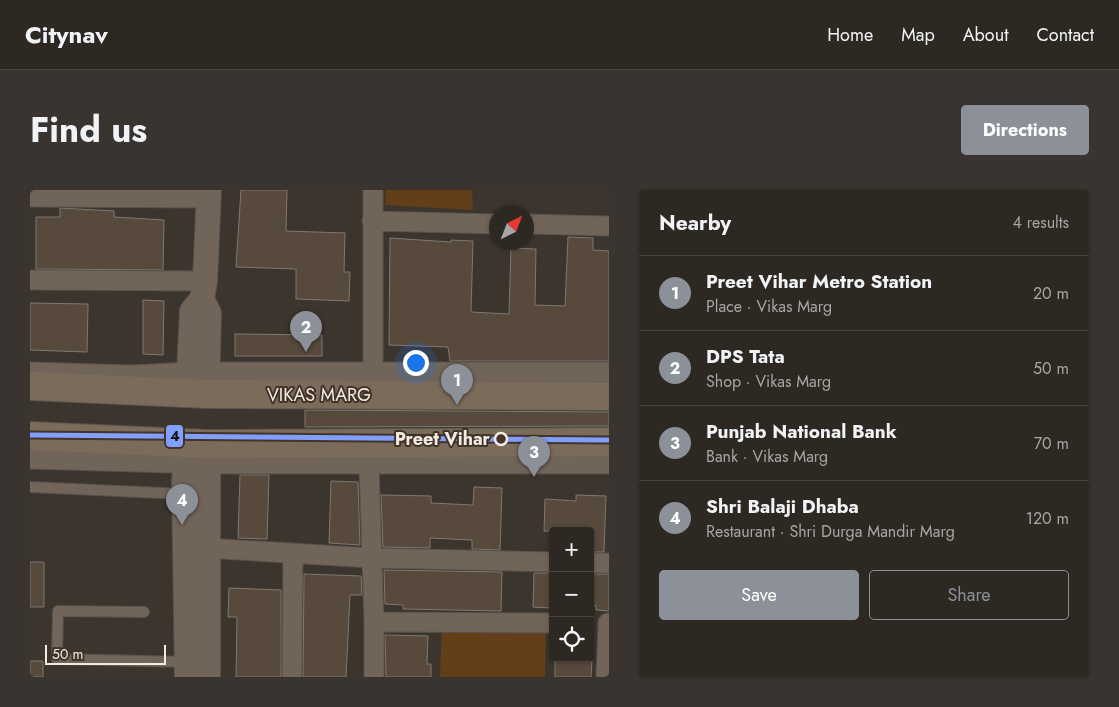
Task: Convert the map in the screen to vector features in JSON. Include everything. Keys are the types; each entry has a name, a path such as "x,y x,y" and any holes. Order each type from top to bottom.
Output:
{"main road":[{"name":"VIKAS MARG","path":"30,386 198,383 609,396"},
{"path":"30,436 197,453 609,442"}],"street":[{"path":"373,190 373,366"},
{"path":"30,197 99,193 209,194 204,290 192,311 198,383"},
{"path":"372,221 489,224"},
{"path":"534,224 609,226"},
{"path":"30,280 204,290"},
{"path":"30,372 133,375 198,383 609,372"},
{"path":"197,453 184,494 208,677"},
{"path":"187,669 196,579 206,548 197,453"},
{"path":"30,459 197,453 369,464 609,464"},
{"path":"369,464 374,677"},
{"path":"206,548 372,558 549,562"},
{"path":"292,677 293,553"},
{"path":"594,563 609,563"},
{"path":"374,622 549,623"},
{"path":"602,623 606,677"}],"lane":[{"path":"30,487 184,494"},
{"path":"144,612 58,611 57,659 187,669"}],"shaded area":[{"path":"386,190 472,190 473,210 385,205"},
{"path":"442,628 546,629 545,677 440,677"}],"building":[{"path":"241,190 287,190 286,231 345,233 344,272 350,272 349,301 296,299 296,269 236,267"},
{"path":"60,208 114,211 114,217 164,220 163,270 36,269 36,217 60,217"},
{"path":"568,237 593,238 593,250 609,251 609,361 450,361 448,347 389,345 390,238 451,242 451,240 473,241 471,312 509,314 511,250 536,249 535,305 565,306"},
{"path":"143,300 164,301 163,355 143,354"},
{"path":"30,303 88,304 87,352 30,350"},
{"path":"235,334 322,335 322,356 235,356"},
{"path":"305,410 609,412 609,426 305,427"},
{"path":"240,475 269,475 267,539 238,538"},
{"path":"331,481 358,482 360,545 329,543"},
{"path":"474,487 502,488 500,550 472,549 472,540 430,538 430,548 383,547 381,495 431,496 431,503 473,505"},
{"path":"576,495 606,496 604,552 594,552 594,527 549,527 549,531 544,531 545,499 576,501"},
{"path":"30,562 44,562 44,607 30,607"},
{"path":"384,570 502,572 501,611 403,609 403,605 385,604"},
{"path":"534,573 549,573 549,608 533,607"},
{"path":"304,574 361,576 362,595 350,595 346,677 303,677"},
{"path":"594,574 609,574 609,611 596,610 596,606 594,606"},
{"path":"229,588 281,590 281,677 236,677 237,617 228,617"},
{"path":"385,635 428,636 427,664 431,664 431,677 386,677"},
{"path":"30,661 43,661 43,677 30,677"},
{"path":"555,662 592,662 591,677 555,677"}],"metro line":[{"name":"4","path":"30,435 609,440"}],"place":[{"name":"DPS Tata","path":"306,352"},
{"name":"Preet Vihar Metro Station","path":"457,405"},
{"name":"Preet Vihar","path":"501,439"},
{"name":"Punjab National Bank","path":"534,477"},
{"name":"Shri Balaji Dhaba","path":"182,525"}]}
